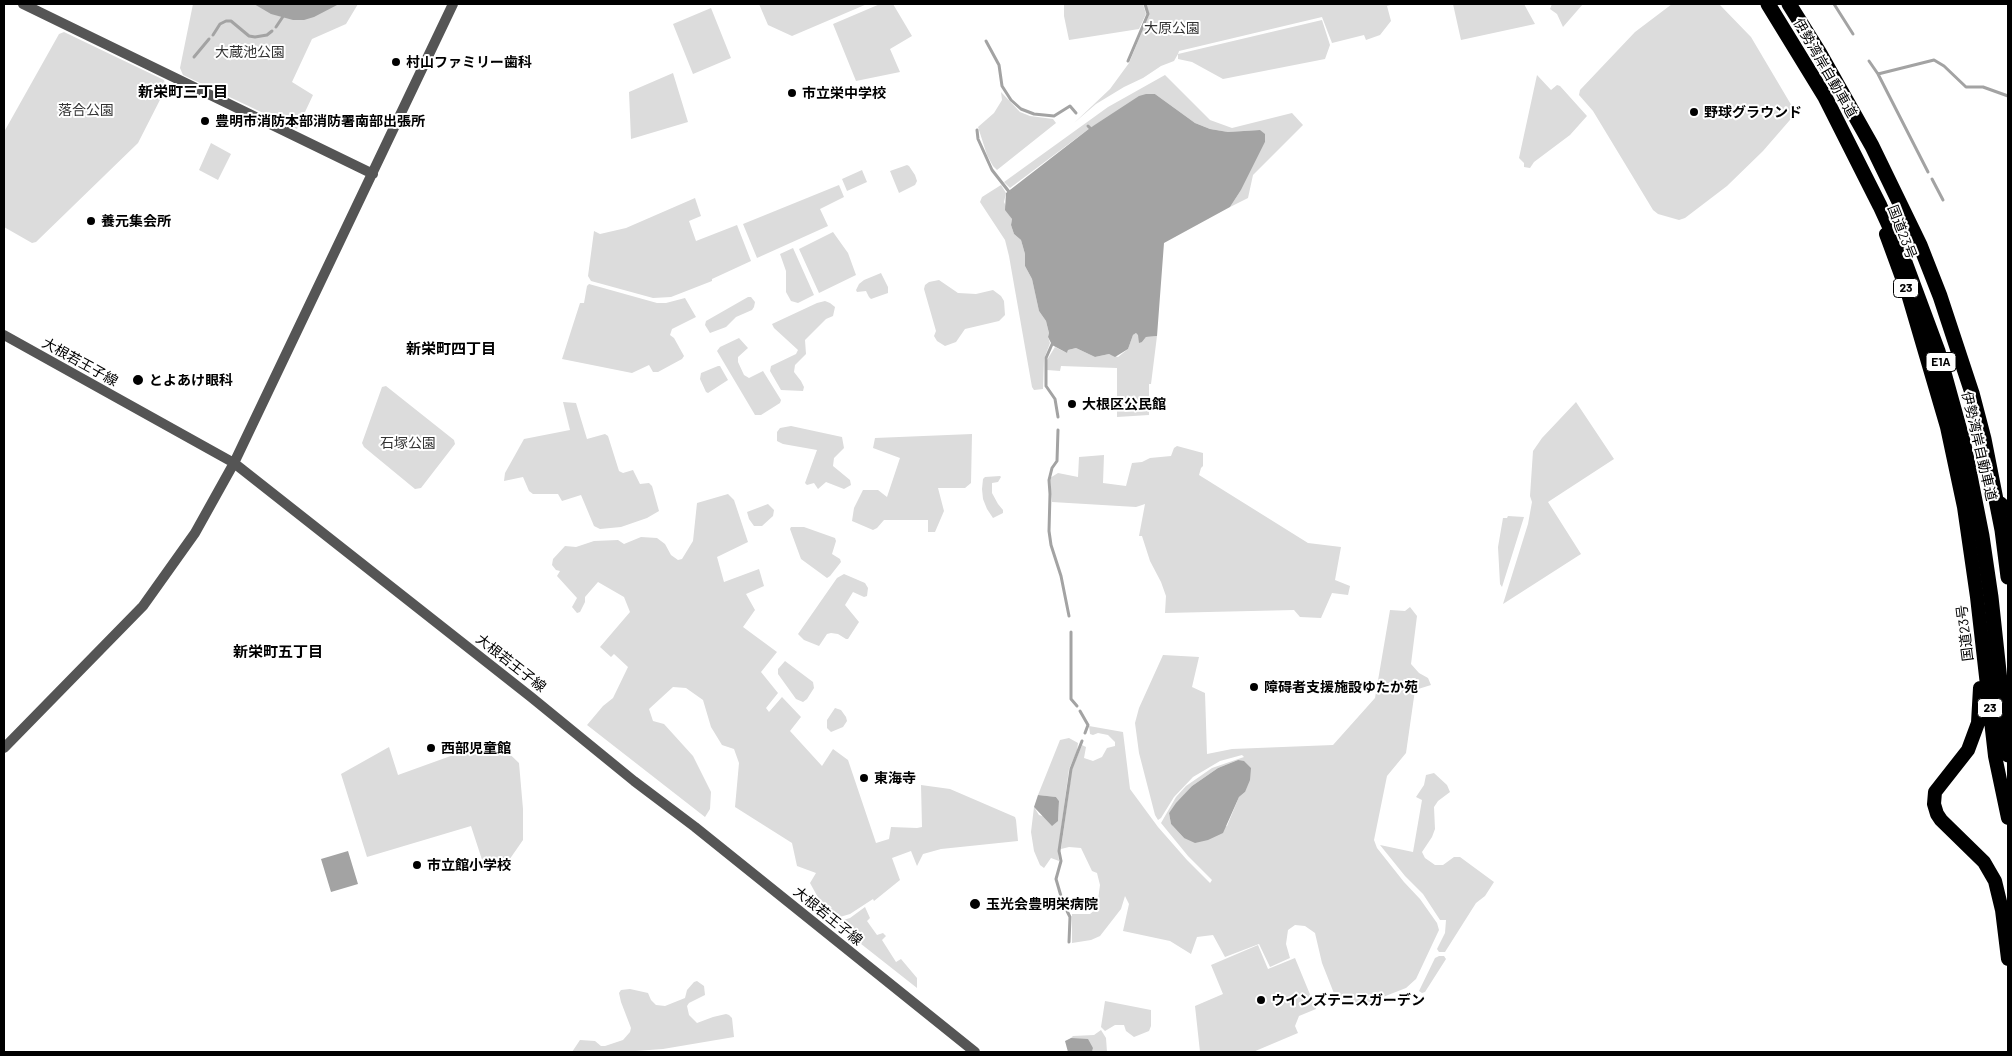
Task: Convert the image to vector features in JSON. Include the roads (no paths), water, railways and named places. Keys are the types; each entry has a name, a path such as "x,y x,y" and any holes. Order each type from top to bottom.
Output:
{"highway":[{"name":"国道23号","path":"1767,4 1846,146 1882,223 1908,294 1947,427 1964,507 1978,597 1994,756 2008,818"},
{"name":"伊勢湾岸自動車道","path":"1767,4 1825,97 1880,206 1902,254 1938,351 1964,445 1982,536 1992,606 2008,755"},
{"name":"国道23号","path":"1791,4 1862,118 1923,242 1939,279 1961,342 2004,506 2008,558"},
{"name":"伊勢湾岸自動車道","path":"1791,4 1872,146 1920,246 1940,296 1972,393 1984,439 2000,520 2008,577"},
{"path":"1971,551 1967,566 1979,656 1981,697 1978,723 1968,750 1935,792 1934,804 1941,820 1984,862 1995,881 2002,910 2008,959"}],"street":[{"path":"23,4 373,174"},
{"path":"4,748 143,606 195,534 234,462 453,4"},
{"name":"大根若王子線","path":"4,335 234,462 634,781 695,827 975,1052"}],"waterway":[{"path":"1128,61 1148,14 1145,4"},
{"path":"1834,4 1853,34"},
{"path":"276,27 284,15"},
{"path":"213,35 220,24 226,21 231,21 249,36 267,35 272,31"},
{"path":"194,57 209,39"},
{"path":"986,41 999,65 1002,86 1011,100 1021,109 1034,114 1054,116 1070,106 1076,113"},
{"path":"1878,74 1934,60 1944,66 1966,87 1983,87 2008,96"},
{"path":"1869,61 1878,74 1928,172"},
{"path":"977,130 978,139 992,170 1010,193"},
{"path":"1932,179 1943,200"},
{"path":"1053,342 1046,358 1046,386 1055,399 1058,417"},
{"path":"1058,430 1057,461 1052,468 1049,480 1049,531 1069,616"},
{"path":"1071,632 1071,699 1077,706"},
{"path":"1080,711 1088,725 1085,733"},
{"path":"1063,903 1056,879 1061,861 1059,851 1071,769 1082,741"},
{"path":"1067,911 1070,917 1069,942"}],"place":[{"name":"村山ファミリー歯科","path":"396,62"},
{"name":"市立栄中学校","path":"792,93"},
{"name":"野球グラウンド","path":"1694,112"},
{"name":"豊明市消防本部消防署南部出張所","path":"205,121"},
{"name":"養元集会所","path":"91,221"},
{"name":"とよあけ眼科","path":"138,380"},
{"name":"大根区公民館","path":"1072,404"},
{"name":"障碍者支援施設ゆたか苑","path":"1254,687"},
{"name":"西部児童館","path":"431,748"},
{"name":"東海寺","path":"864,778"},
{"name":"市立館小学校","path":"417,865"},
{"name":"玉光会豊明栄病院","path":"975,904"},
{"name":"ウインズテニスガーデン","path":"1261,1000"}],"district":[{"name":"新栄町三丁目","path":"183,92"},
{"name":"新栄町四丁目","path":"451,349"},
{"name":"新栄町五丁目","path":"278,652"}],"park label":[{"name":"大原公園","path":"1172,28"},
{"name":"大蔵池公園","path":"250,52"},
{"name":"落合公園","path":"86,110"},
{"name":"石塚公園","path":"408,443"}]}
